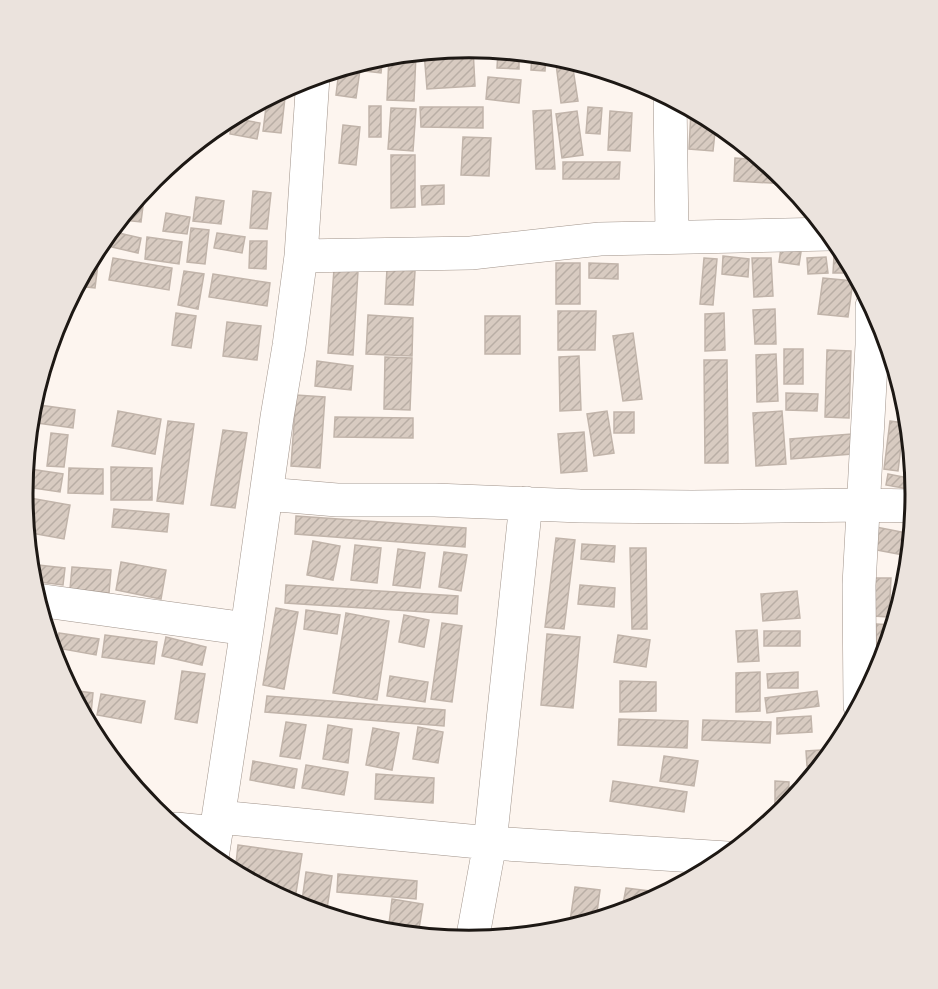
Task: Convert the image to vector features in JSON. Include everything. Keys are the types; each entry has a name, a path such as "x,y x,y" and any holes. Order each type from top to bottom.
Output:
{"street":[{"path":"216,836 290,346 301,256 312,88"},
{"path":"670,108 672,236"},
{"path":"301,256 471,254 600,239 819,234"},
{"path":"860,687 859,585 865,505 872,328"},
{"path":"266,494 337,500 435,500 580,506 905,506"},
{"path":"474,930 490,843 526,503"},
{"path":"47,601 247,629"},
{"path":"195,832 216,836 490,843 711,857"}],"building":[{"path":"474,58 475,86 427,89 425,61"},
{"path":"498,59 519,61 519,69 497,68"},
{"path":"416,62 414,101 387,100 389,66"},
{"path":"531,63 545,65 545,71 531,70"},
{"path":"382,68 381,73 365,71"},
{"path":"556,68 573,71 578,101 561,103"},
{"path":"360,72 356,98 336,95 338,79"},
{"path":"488,77 521,80 519,103 486,99"},
{"path":"285,99 281,133 263,131 266,109"},
{"path":"369,106 381,106 381,137 369,137"},
{"path":"420,107 483,107 483,128 421,127"},
{"path":"588,107 602,108 600,134 586,133"},
{"path":"391,108 416,109 413,151 388,149"},
{"path":"551,110 555,169 536,169 533,111"},
{"path":"577,111 583,155 562,158 556,114"},
{"path":"610,111 632,113 630,151 608,150"},
{"path":"691,119 715,135 713,151 689,149"},
{"path":"246,120 260,123 257,139 230,134 231,130"},
{"path":"343,125 360,127 356,165 339,163"},
{"path":"463,137 491,138 489,176 461,175"},
{"path":"391,155 415,155 415,207 391,208"},
{"path":"735,158 746,159 774,183 734,181"},
{"path":"563,162 620,162 619,179 563,179"},
{"path":"444,185 444,204 422,205 421,186"},
{"path":"253,191 271,193 267,229 250,228"},
{"path":"196,197 224,201 221,224 193,221"},
{"path":"143,206 141,222 130,221"},
{"path":"166,213 190,217 187,234 163,231"},
{"path":"191,228 209,230 205,264 187,262"},
{"path":"120,233 141,238 138,253 110,247"},
{"path":"217,233 245,237 242,253 214,248"},
{"path":"147,237 182,242 179,264 145,259"},
{"path":"250,241 267,241 266,269 249,268"},
{"path":"781,248 801,252 799,265 779,262"},
{"path":"723,256 749,259 748,277 722,274"},
{"path":"834,256 834,256 845,273 833,273"},
{"path":"826,257 828,273 808,274 807,258"},
{"path":"113,258 172,268 169,290 109,280"},
{"path":"704,258 717,259 713,305 700,304"},
{"path":"752,258 771,258 773,296 754,297"},
{"path":"556,263 580,263 580,304 556,304"},
{"path":"589,263 618,264 618,279 589,278"},
{"path":"98,265 95,288 86,287"},
{"path":"334,269 358,271 353,355 328,353"},
{"path":"387,269 415,271 413,305 385,304"},
{"path":"184,271 204,274 198,309 178,305"},
{"path":"213,274 270,283 267,306 209,297"},
{"path":"823,278 849,281 852,287 848,317 818,314"},
{"path":"775,309 776,344 755,344 753,310"},
{"path":"558,311 596,311 595,350 558,350"},
{"path":"176,313 196,316 191,348 172,345"},
{"path":"724,313 725,350 705,351 705,314"},
{"path":"368,315 413,318 412,356 366,354"},
{"path":"485,316 520,316 520,354 485,354"},
{"path":"227,322 261,326 257,360 223,356"},
{"path":"633,333 642,399 623,401 613,336"},
{"path":"784,349 803,349 803,384 784,384"},
{"path":"827,350 851,351 849,418 825,417"},
{"path":"776,354 778,401 757,402 756,355"},
{"path":"579,356 581,410 560,411 559,357"},
{"path":"385,357 412,358 410,410 384,409"},
{"path":"704,360 727,360 728,463 705,463"},
{"path":"317,361 353,366 351,390 315,386"},
{"path":"786,393 818,394 817,411 786,410"},
{"path":"296,395 325,397 320,468 291,466"},
{"path":"42,405 75,410 73,428 39,423"},
{"path":"118,411 161,419 155,454 112,446"},
{"path":"607,411 614,453 594,456 587,414"},
{"path":"782,411 786,464 756,466 753,413"},
{"path":"614,412 634,412 634,433 614,433"},
{"path":"335,417 413,418 413,438 334,437"},
{"path":"168,421 194,424 183,504 157,501"},
{"path":"890,421 899,422 902,443 898,471 884,469"},
{"path":"223,430 247,433 235,508 211,505"},
{"path":"584,432 587,471 561,473 558,434"},
{"path":"51,433 68,435 64,467 47,466"},
{"path":"851,434 852,454 791,459 790,439"},
{"path":"111,467 152,468 152,500 111,500"},
{"path":"69,468 103,469 103,494 68,493"},
{"path":"34,470 63,474 60,492 33,488"},
{"path":"888,474 904,477 905,488 886,485"},
{"path":"33,499 70,505 64,539 35,534"},
{"path":"114,509 169,514 167,532 112,527"},
{"path":"296,516 466,528 465,547 295,534"},
{"path":"876,527 903,532 901,554 871,549"},
{"path":"556,538 575,540 564,629 545,627"},
{"path":"313,541 340,546 333,580 307,575"},
{"path":"582,544 615,546 614,562 581,559"},
{"path":"355,545 381,548 377,583 351,580"},
{"path":"630,548 646,548 647,629 632,629"},
{"path":"398,549 425,553 420,588 393,585"},
{"path":"444,552 467,555 461,591 439,587"},
{"path":"121,562 166,570 161,599 116,590"},
{"path":"39,565 65,568 63,585 42,582"},
{"path":"72,567 111,570 109,593 70,589"},
{"path":"875,578 891,578 887,617 873,616"},
{"path":"286,585 458,596 457,614 285,603"},
{"path":"580,585 615,588 614,607 578,604"},
{"path":"797,591 800,618 763,621 761,594"},
{"path":"276,608 298,612 284,689 263,685"},
{"path":"306,610 340,615 337,634 304,629"},
{"path":"346,613 389,621 377,700 333,693"},
{"path":"404,615 429,620 424,647 399,642"},
{"path":"442,623 462,626 452,702 431,699"},
{"path":"876,624 885,624 882,635 876,651"},
{"path":"757,630 759,661 738,662 736,631"},
{"path":"764,631 800,631 800,646 764,646"},
{"path":"59,633 99,639 96,655 61,649 58,640"},
{"path":"547,634 580,637 573,708 541,705"},
{"path":"105,635 157,642 154,664 102,657"},
{"path":"618,635 650,640 646,667 614,662"},
{"path":"166,637 206,647 202,665 162,656"},
{"path":"182,671 205,674 197,723 175,719"},
{"path":"760,672 760,711 736,712 736,673"},
{"path":"798,672 798,688 768,688 767,674"},
{"path":"390,676 428,682 425,702 387,696"},
{"path":"620,681 656,682 656,711 620,712"},
{"path":"80,691 93,693 91,712"},
{"path":"817,691 819,706 767,713 765,698"},
{"path":"101,694 145,701 141,723 97,715"},
{"path":"267,696 445,710 444,726 265,712"},
{"path":"811,716 812,732 777,734 777,718"},
{"path":"619,719 688,721 687,748 618,745"},
{"path":"703,720 771,722 770,743 702,740"},
{"path":"286,722 306,725 300,759 280,756"},
{"path":"328,725 352,729 348,763 323,759"},
{"path":"418,727 443,732 438,763 413,759"},
{"path":"373,728 399,733 392,770 366,765"},
{"path":"822,750 810,766 807,766 806,751"},
{"path":"664,756 698,761 694,786 660,781"},
{"path":"253,761 297,769 294,788 250,780"},
{"path":"306,765 348,772 344,795 302,788"},
{"path":"376,774 434,778 433,803 375,799"},
{"path":"613,781 687,792 684,812 610,801"},
{"path":"775,781 789,782 789,791 775,805"},
{"path":"238,845 302,854 296,893 276,886 236,863"},
{"path":"306,872 332,876 327,906 303,897"},
{"path":"338,874 417,881 416,899 337,892"},
{"path":"575,887 600,890 597,911 570,918"},
{"path":"626,888 650,891 636,897 623,902"},
{"path":"392,899 423,904 419,928 389,923"}]}
